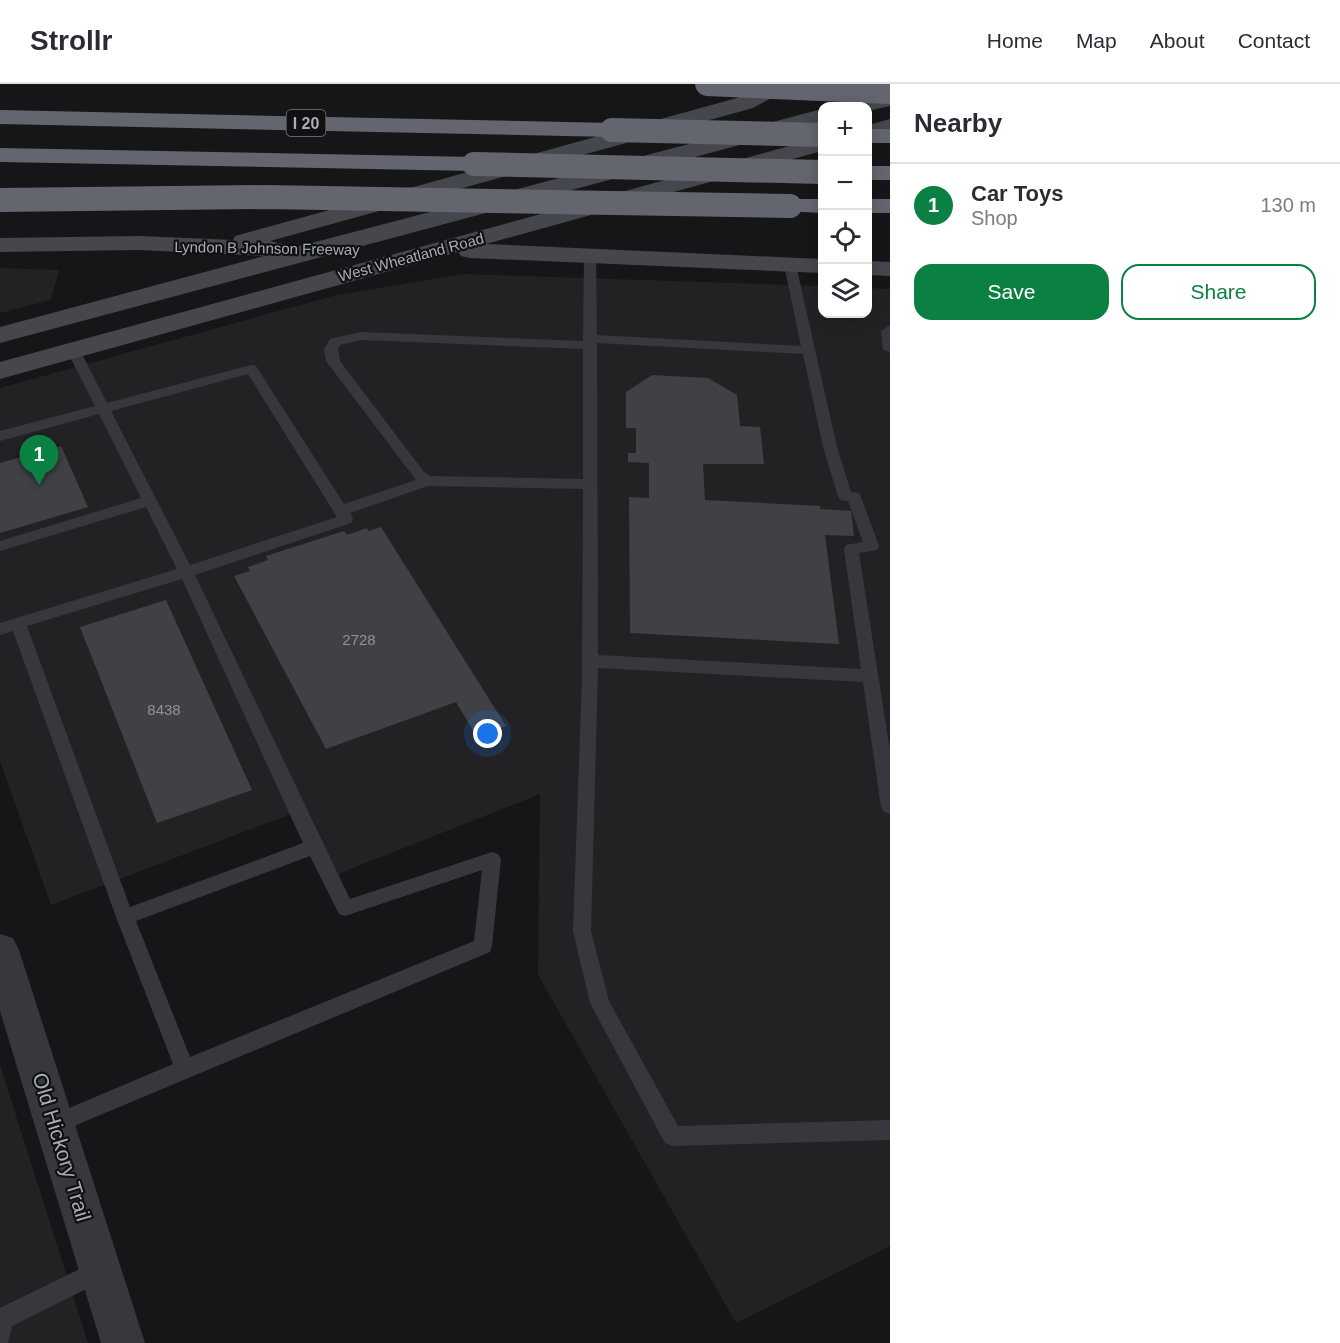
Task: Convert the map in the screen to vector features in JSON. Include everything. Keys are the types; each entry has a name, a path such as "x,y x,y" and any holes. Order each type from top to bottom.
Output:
{"highway":[{"path":"707,84 890,92"},
{"name":"I 20","path":"0,117 818,135"},
{"path":"872,134 890,136"},
{"name":"I 20","path":"0,154 818,172"},
{"path":"0,200 266,197 818,206"},
{"path":"872,206 890,207"}],"main road":[{"path":"219,248 744,104 765,92 767,84"},
{"path":"872,103 890,99"},
{"name":"West Wheatland Road","path":"0,335 310,250 818,117"},
{"path":"872,132 890,126"},
{"name":"West Wheatland Road","path":"489,244 818,145"},
{"path":"489,244 483,228 499,215 542,201 554,187"},
{"path":"139,243 164,254 169,263 167,275 150,294"},
{"name":"Lyndon B Johnson Freeway","path":"0,245 139,243 310,250 439,249 489,244 590,256 818,266"},
{"name":"West Wheatland Road","path":"0,371 439,249"},
{"path":"872,268 890,269"}],"street":[{"name":"Old Hickory Trail","path":"0,950 123,1343"}],"lane":[{"path":"590,256 589,661 582,931 600,1002 672,1136 890,1130"},
{"path":"790,265 830,447 845,496 854,497 872,546 851,549 890,807"},
{"path":"890,328 886,331 890,349"},
{"path":"428,481 419,475 333,361 331,349 335,342 361,336 809,350"},
{"path":"55,1124 483,946 492,858 345,908 314,847 186,573 74,351"},
{"path":"0,436 251,369 346,519 186,573 0,629"},
{"path":"340,511 428,481 590,484"},
{"path":"0,546 150,501"},
{"path":"18,624 125,917 185,1069"},
{"path":"589,661 870,676"},
{"path":"125,917 314,847"},
{"path":"1,1324 100,1270"}],"shaded area":[{"path":"0,268 59,270 51,300 0,313"},
{"path":"463,274 818,286 818,318 872,318 872,288 890,289 890,1246 736,1323 538,975 540,794 338,874 304,809 51,905 0,761 0,388 333,296"},
{"path":"0,1065 88,1343 0,1343"}],"building":[{"path":"652,375 708,378 737,395 740,426 760,427 764,464 703,464 705,500 820,506 820,509 851,511 854,536 825,535 839,644 630,633 629,497 649,498 649,463 628,462 628,453 636,453 636,428 626,428 626,392"},
{"path":"61,446 88,507 0,533 0,463"},
{"path":"381,527 506,726 477,737 456,702 326,749 234,576 250,571 248,567 268,560 266,556 344,531 347,535 367,528 368,531"},
{"path":"166,600 252,790 157,823 80,627"}],"place":[{"name":"Car Toys","path":"39,485"}]}
